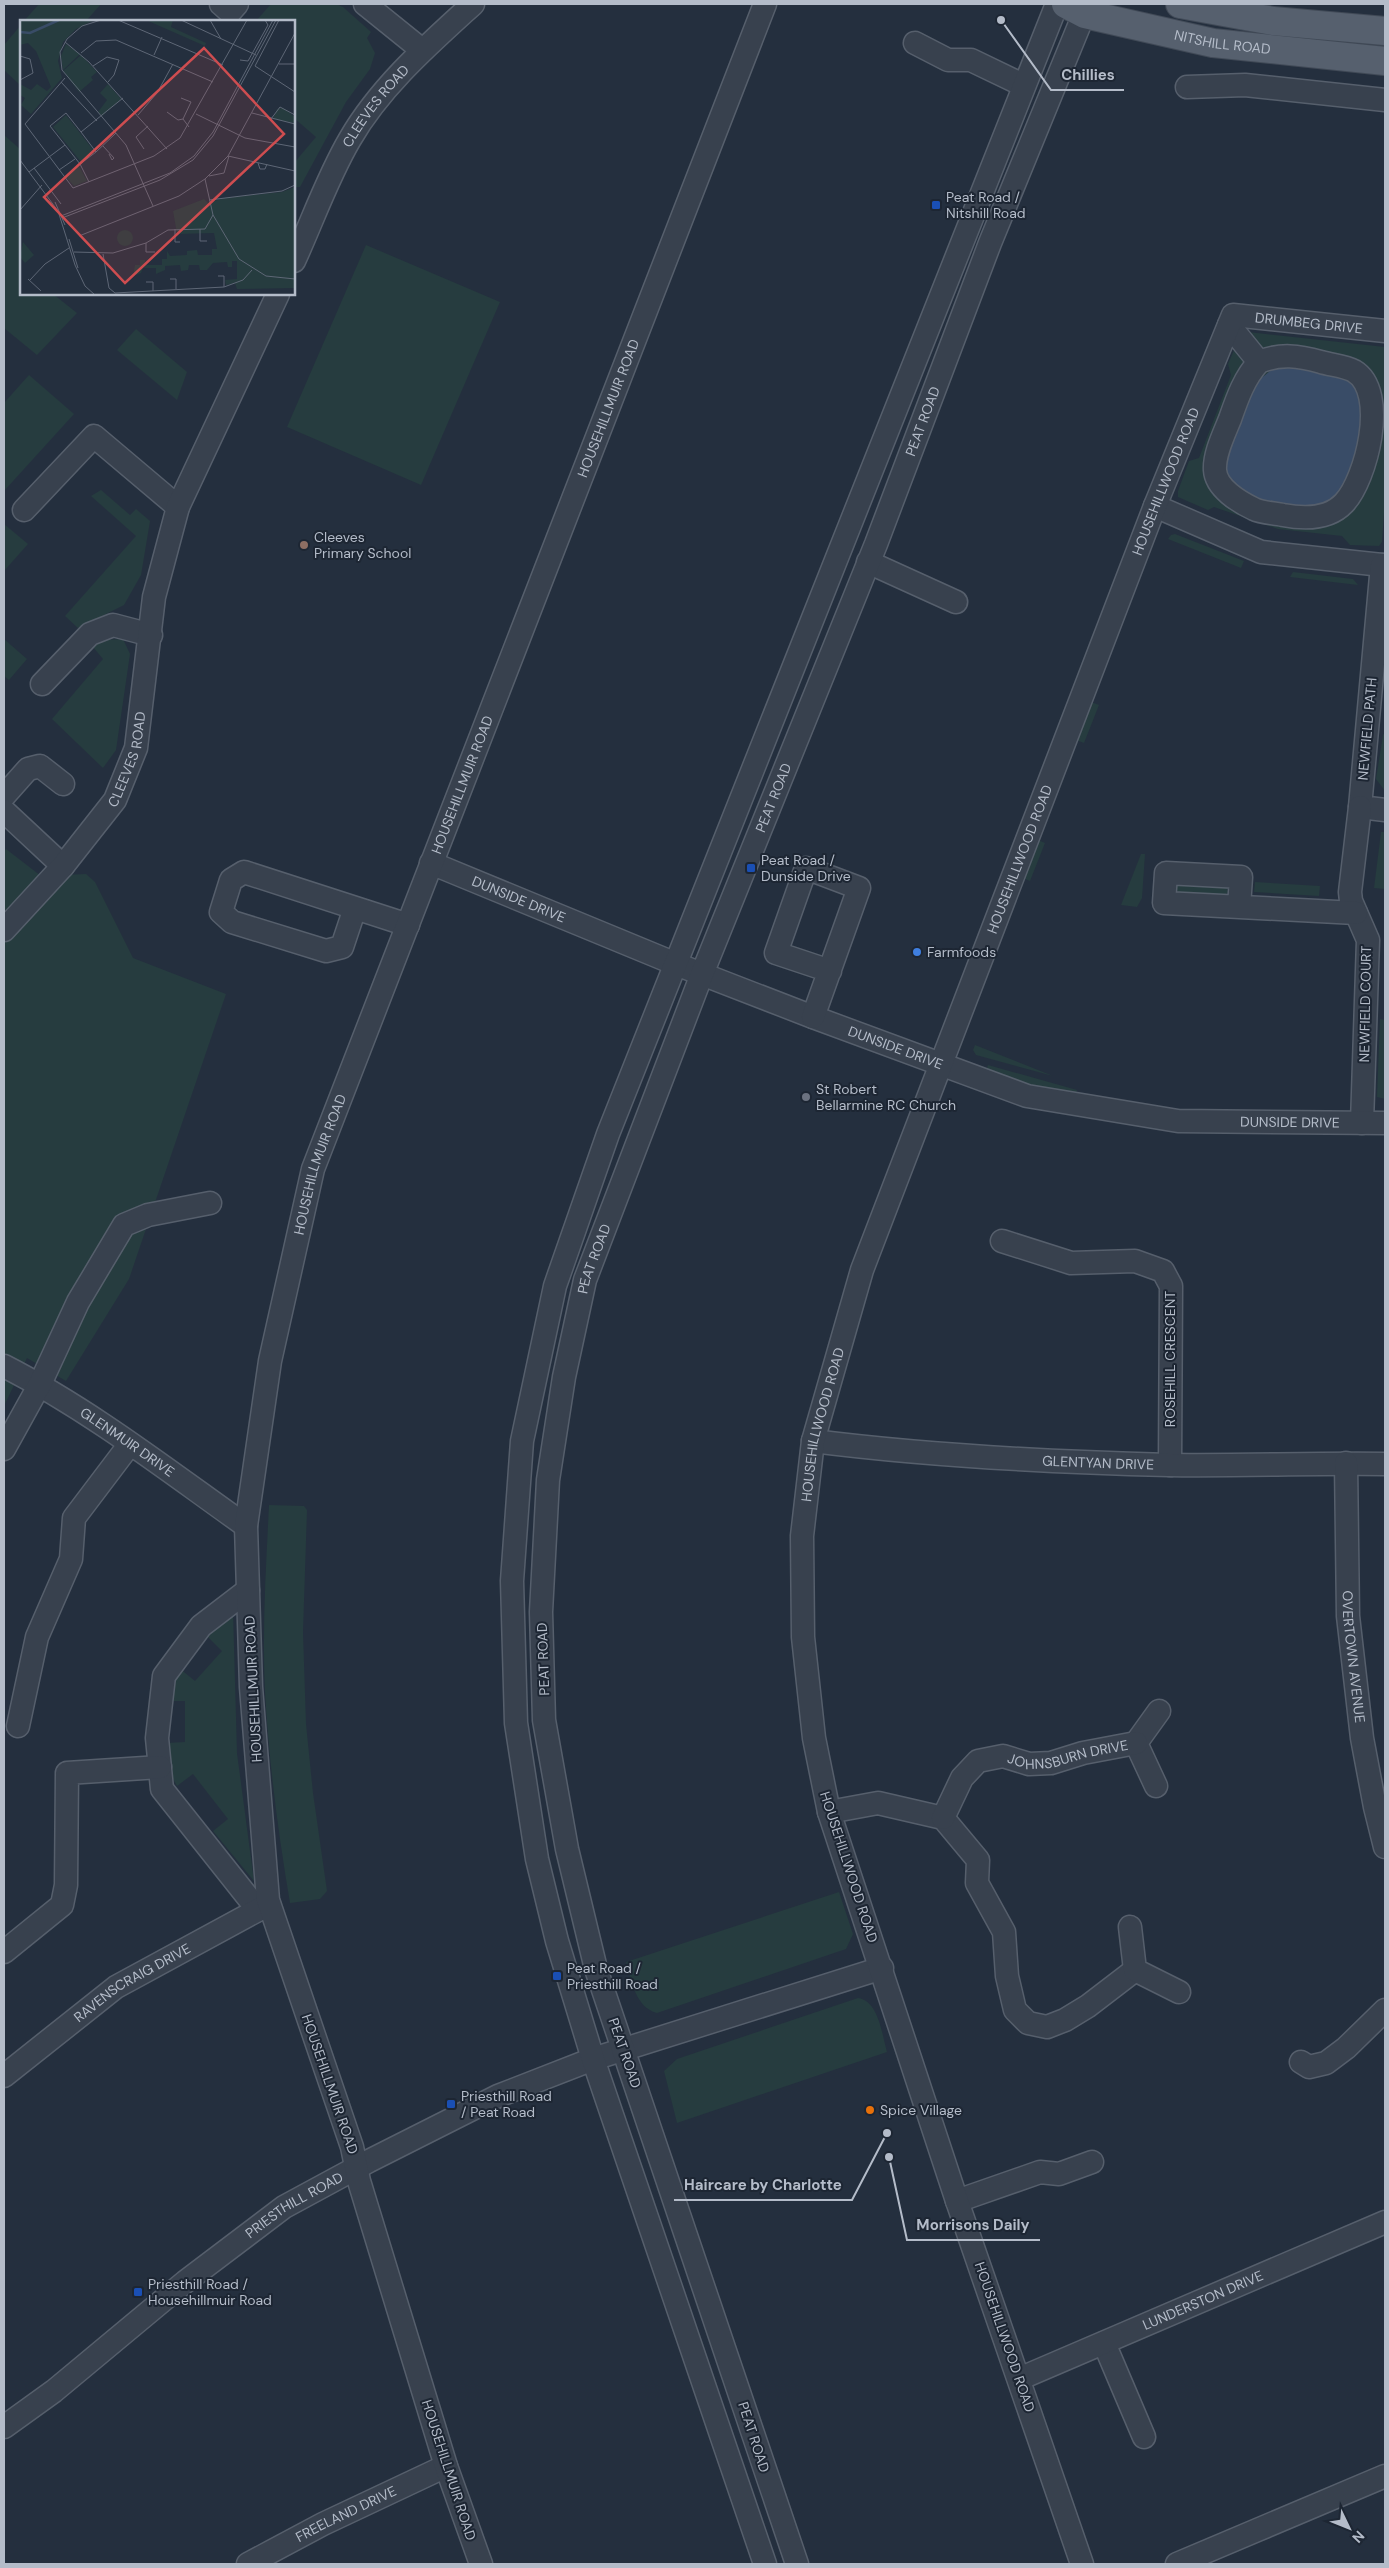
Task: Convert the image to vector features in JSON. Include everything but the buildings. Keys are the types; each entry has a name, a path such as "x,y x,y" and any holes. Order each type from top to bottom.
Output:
{"main road":[{"name":"NITSHILL ROAD","path":"1180,4 1228,9 1273,21 1385,31"},
{"name":"NITSHILL ROAD","path":"1080,7 1213,43 1385,61"}],"street":[{"path":"221,4 230,12 237,4"},
{"path":"365,4 422,50"},
{"name":"CLEEVES ROAD","path":"295,256 301,225 349,140 373,103 422,50 473,4"},
{"name":"HOUSEHILLMUIR ROAD","path":"480,2564 446,2466 360,2186 358,2167 263,1907 251,1687 246,1526 270,1361 313,1169 765,4"},
{"name":"PEAT ROAD","path":"765,2564 593,2059 557,1941 537,1859 516,1722 512,1581 522,1442 556,1286 608,1134 1056,4"},
{"name":"PEAT ROAD","path":"797,2564 596,1969 566,1849 544,1720 541,1612 548,1480 564,1377 586,1280 702,974 868,562 1080,7"},
{"path":"914,43 948,60 971,60 1023,85"},
{"path":"1187,87 1245,85 1385,100"},
{"name":"CLEEVES ROAD","path":"4,930 63,866 116,800 136,748 154,598 178,507 278,295"},
{"path":"1231,320 1259,362"},
{"name":"DRUMBEG DRIVE","path":"1231,320 1385,330"},
{"name":"HOUSEHILLWOOD ROAD","path":"1082,2564 957,2201 882,1968 828,1812 814,1738 803,1637 802,1536 813,1441 862,1270 1155,506 1231,320"},
{"path":"1297,355 1355,372 1370,390 1374,409 1369,446 1353,490 1343,504 1328,514 1305,520 1254,509 1222,488 1215,470 1220,447 1240,389 1259,362 1274,356 1297,355"},
{"path":"24,510 94,436 178,507"},
{"name":"NEWFIELD PATH","path":"1155,506 1261,552 1384,565 1350,892 1356,913"},
{"path":"868,562 956,602"},
{"path":"42,684 90,634 113,625 151,635"},
{"path":"4,796 28,769 40,766 63,784"},
{"path":"1360,807 1385,810"},
{"path":"4,811 63,866"},
{"name":"DUNSIDE DRIVE","path":"432,863 676,964 1027,1096 1178,1121 1385,1123"},
{"path":"813,1017 830,971 860,888 806,868 776,953 830,971"},
{"path":"354,908 342,947 326,951 232,922 221,912 231,880 244,872 408,925"},
{"path":"1239,907 1356,913"},
{"name":"NEWFIELD COURT","path":"1356,913 1368,940 1362,1123"},
{"path":"4,1449 40,1384 78,1302 124,1224 148,1215 210,1203"},
{"name":"ROSEHILL CRESCENT","path":"1002,1241 1071,1263 1135,1261 1164,1271 1171,1286 1170,1465"},
{"name":"GLENMUIR DRIVE","path":"4,1366 40,1384 130,1444 246,1526"},
{"name":"GLENTYAN DRIVE","path":"813,1441 902,1452 1170,1465 1385,1464"},
{"path":"18,1726 37,1637 71,1559 74,1518 130,1444"},
{"name":"OVERTOWN AVENUE","path":"1346,1463 1348,1616 1362,1738 1375,1807 1385,1847"},
{"name":"HOUSEHILLMUIR ROAD","path":"248,1590 202,1626 164,1676 157,1738 162,1789 263,1907"},
{"name":"JOHNSBURN DRIVE","path":"943,1818 962,1778 978,1761 1004,1756 1029,1764 1051,1763 1083,1753 1136,1743 1159,1711"},
{"name":"JOHNSBURN DRIVE","path":"1136,1743 1156,1786"},
{"path":"4,1952 62,1905 66,1885 67,1773 160,1768"},
{"path":"828,1812 878,1803 943,1818 978,1860 978,1883 1004,1932 1007,1976 1014,2010 1028,2022 1047,2027 1065,2020 1088,2006 1135,1970"},
{"name":"RAVENSCRAIG DRIVE","path":"4,2076 116,1987 263,1907"},
{"path":"1130,1927 1135,1970"},
{"name":"PRIESTHILL ROAD","path":"4,2427 54,2390 185,2282 284,2207 358,2167 498,2096 593,2059 882,1968"},
{"path":"1135,1970 1179,1992"},
{"path":"1301,2062 1309,2067 1326,2063 1346,2048 1385,2010"},
{"path":"957,2201 1040,2172 1059,2174 1092,2162"},
{"name":"LUNDERSTON DRIVE","path":"1019,2379 1385,2222"},
{"path":"1104,2343 1144,2437"},
{"name":"FREELAND DRIVE","path":"248,2564 323,2524 446,2466"},
{"path":"1177,2564 1385,2476"}],"green space":[{"path":"39,4 101,4 87,20 25,20"},
{"path":"271,4 336,4 343,7 371,32 367,38 375,53 370,69 346,102 300,187 295,187 295,162 316,137 295,119 295,20 257,20"},
{"path":"20,26 20,85 4,70 4,45"},
{"path":"4,135 20,149 20,295 54,295 77,313 37,355 4,328"},
{"path":"366,245 500,302 421,485 287,427"},
{"path":"136,329 187,372 177,400 117,350"},
{"path":"1248,332 1385,347 1385,499 1382,542 1379,546 1350,545 1342,536 1278,529 1214,507 1208,510 1178,497 1178,491 1189,461 1199,458 1231,375 1228,364 1237,343"},
{"path":"29,375 74,414 4,491 4,403"},
{"path":"101,490 130,515 136,509 150,521 141,575 124,605 78,628 65,616 136,536 91,496"},
{"path":"4,524 28,544 4,571"},
{"path":"1175,534 1244,561 1241,568 1168,539 1171,535"},
{"path":"1293,572 1353,579 1358,585 1290,577"},
{"path":"4,639 27,659 9,680 4,676"},
{"path":"123,639 130,654 116,750 103,768 52,719 103,659 93,647 99,640"},
{"path":"1091,702 1099,705 1084,743 1076,740"},
{"path":"1385,732 1385,791 1376,779"},
{"path":"1381,832 1385,832 1385,889 1374,888"},
{"path":"1038,840 1045,843 1030,881 1023,878"},
{"path":"6,849 41,876 86,874 95,882 133,958 226,994 129,1279 66,1381 27,1358 4,1406 4,852"},
{"path":"1141,854 1145,854 1142,898 1137,907 1121,905"},
{"path":"1255,882 1320,886 1319,896 1254,892"},
{"path":"1178,884 1225,884 1228,892 1225,895 1180,894 1176,889"},
{"path":"1380,1019 1385,1020 1385,1099 1377,1097"},
{"path":"975,1045 1053,1076 976,1055 973,1050"},
{"path":"988,1065 1077,1090 1075,1096 985,1073"},
{"path":"269,1505 304,1506 307,1510 303,1632 306,1724 313,1793 327,1891 320,1899 290,1903 274,1798 265,1692 264,1622"},
{"path":"233,1611 237,1753 254,1881 213,1831 228,1819 193,1774 177,1786 168,1770 166,1743 185,1742 185,1701 167,1701 170,1682 179,1668 195,1681 222,1651 208,1637"},
{"path":"839,1892 853,1934 846,1949 657,2013 650,2010 639,1999 626,1962"},
{"path":"858,1998 865,2000 875,2012 879,2020 887,2052 677,2123 664,2071 677,2059"}],"water":[{"path":"1279,364 1352,379 1363,399 1357,455 1339,497 1322,508 1297,509 1253,500 1235,489 1227,476 1225,457 1253,382 1259,380"}],"place":[{"name":"Chillies","path":"1001,20"},
{"name":"Peat Road / Nitshill Road","path":"936,205"},
{"name":"Cleeves Primary School","path":"304,545"},
{"name":"Peat Road / Dunside Drive","path":"751,868"},
{"name":"Farmfoods","path":"917,952"},
{"name":"St Robert Bellarmine RC Church","path":"806,1097"},
{"name":"Peat Road / Priesthill Road","path":"557,1976"},
{"name":"Priesthill Road / Peat Road","path":"451,2104"},
{"name":"Spice Village","path":"870,2110"},
{"name":"Haircare by Charlotte","path":"887,2133"},
{"name":"Morrisons Daily","path":"889,2157"},
{"name":"Priesthill Road / Househillmuir Road","path":"138,2292"}]}
